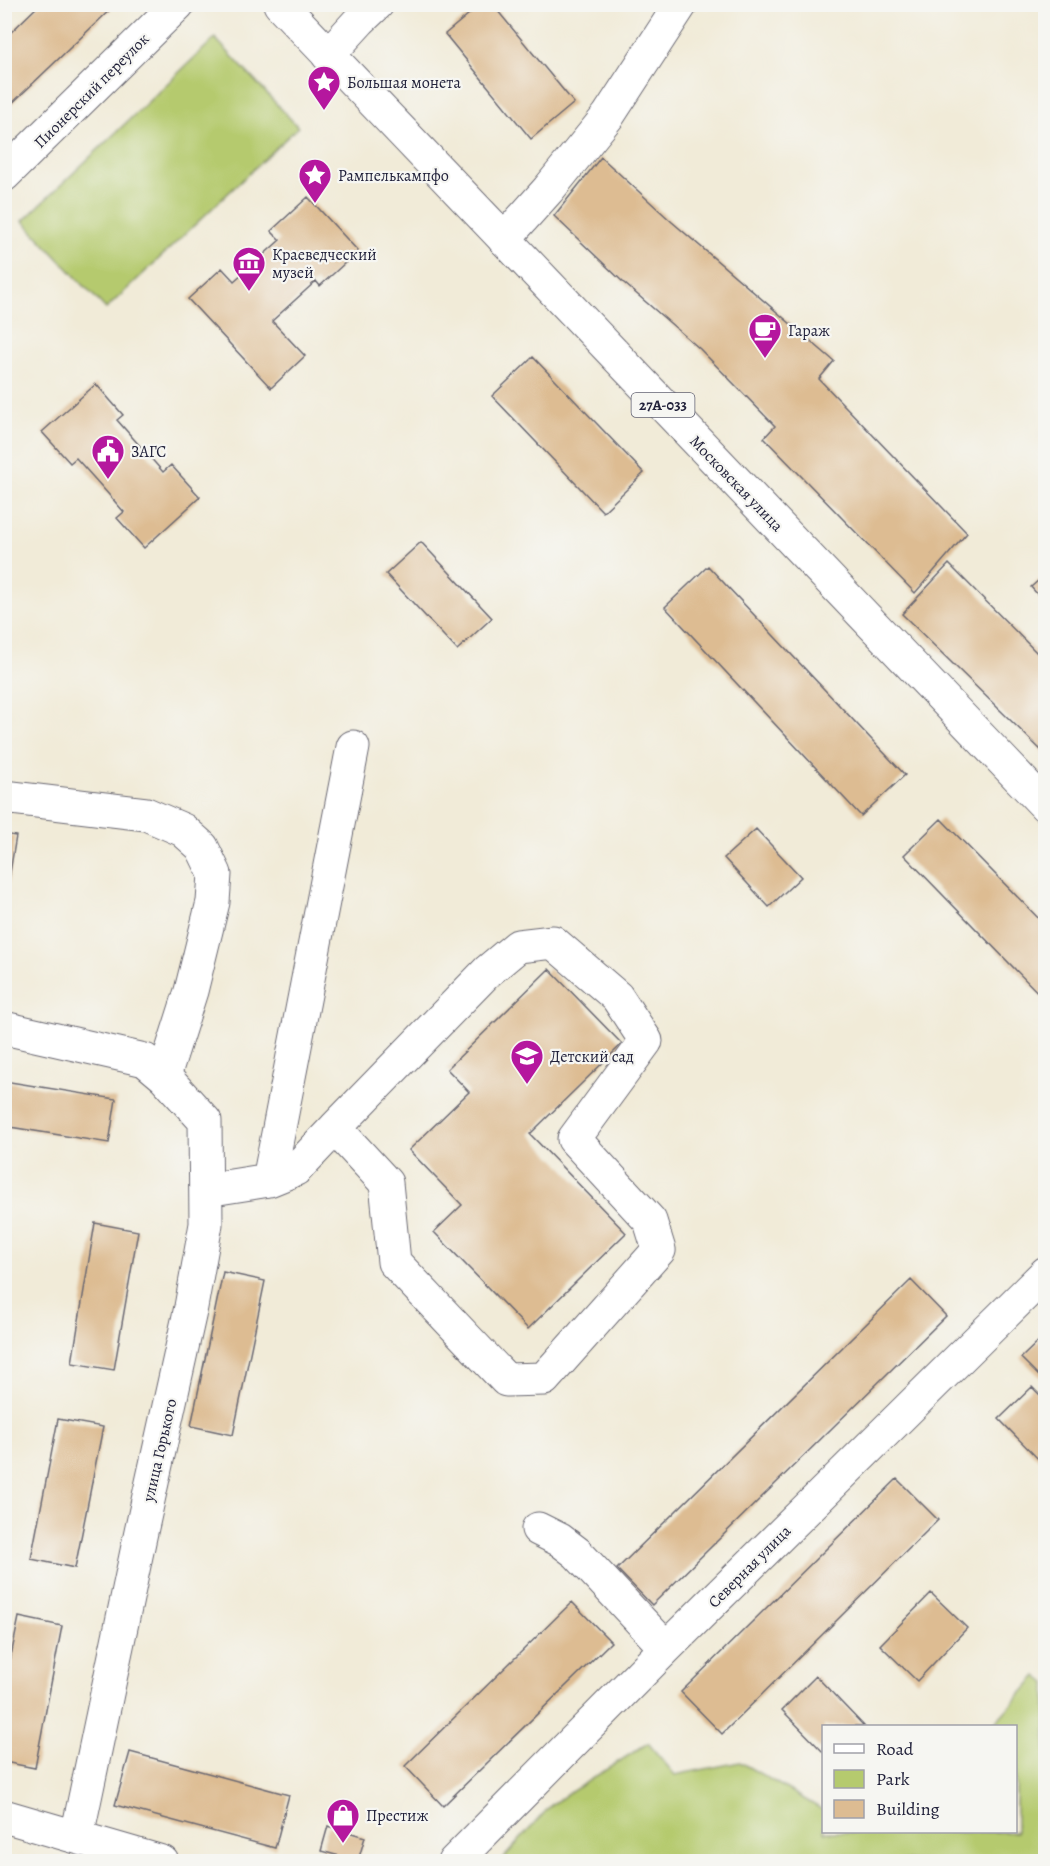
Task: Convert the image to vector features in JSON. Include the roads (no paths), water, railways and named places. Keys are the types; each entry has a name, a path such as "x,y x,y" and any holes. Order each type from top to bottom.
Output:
{"street":[{"name":"Пионерский переулок","path":"4,175 178,4"},
{"name":"Московская улица","path":"280,4 1046,806"},
{"path":"328,55 376,4"},
{"path":"504,239 548,190 608,116 681,4"},
{"path":"269,1180 353,747"},
{"path":"4,798 146,814 183,830 202,847 215,874 213,902 191,991 164,1076"},
{"path":"206,1190 269,1180 296,1169 335,1128 488,971 518,946 554,942 617,997 646,1041 574,1138 650,1221 659,1250 544,1379 506,1380 394,1262 386,1183 335,1128"},
{"name":"улица Горького","path":"4,1028 145,1060 164,1076 205,1121 206,1224 77,1836"},
{"name":"Северная улица","path":"454,1862 666,1648 1046,1273"},
{"path":"538,1529 560,1540 577,1553 666,1648"},
{"path":"4,1816 162,1862"}],"place":[{"name":"Большая монета","path":"324,111"},
{"name":"Рампелькампфо","path":"315,204"},
{"name":"Краеведческий музей","path":"249,292"},
{"name":"Гараж","path":"765,359"},
{"name":"ЗАГС","path":"108,480"},
{"name":"Детский сад","path":"527,1085"},
{"name":"Престиж","path":"343,1844"}]}
